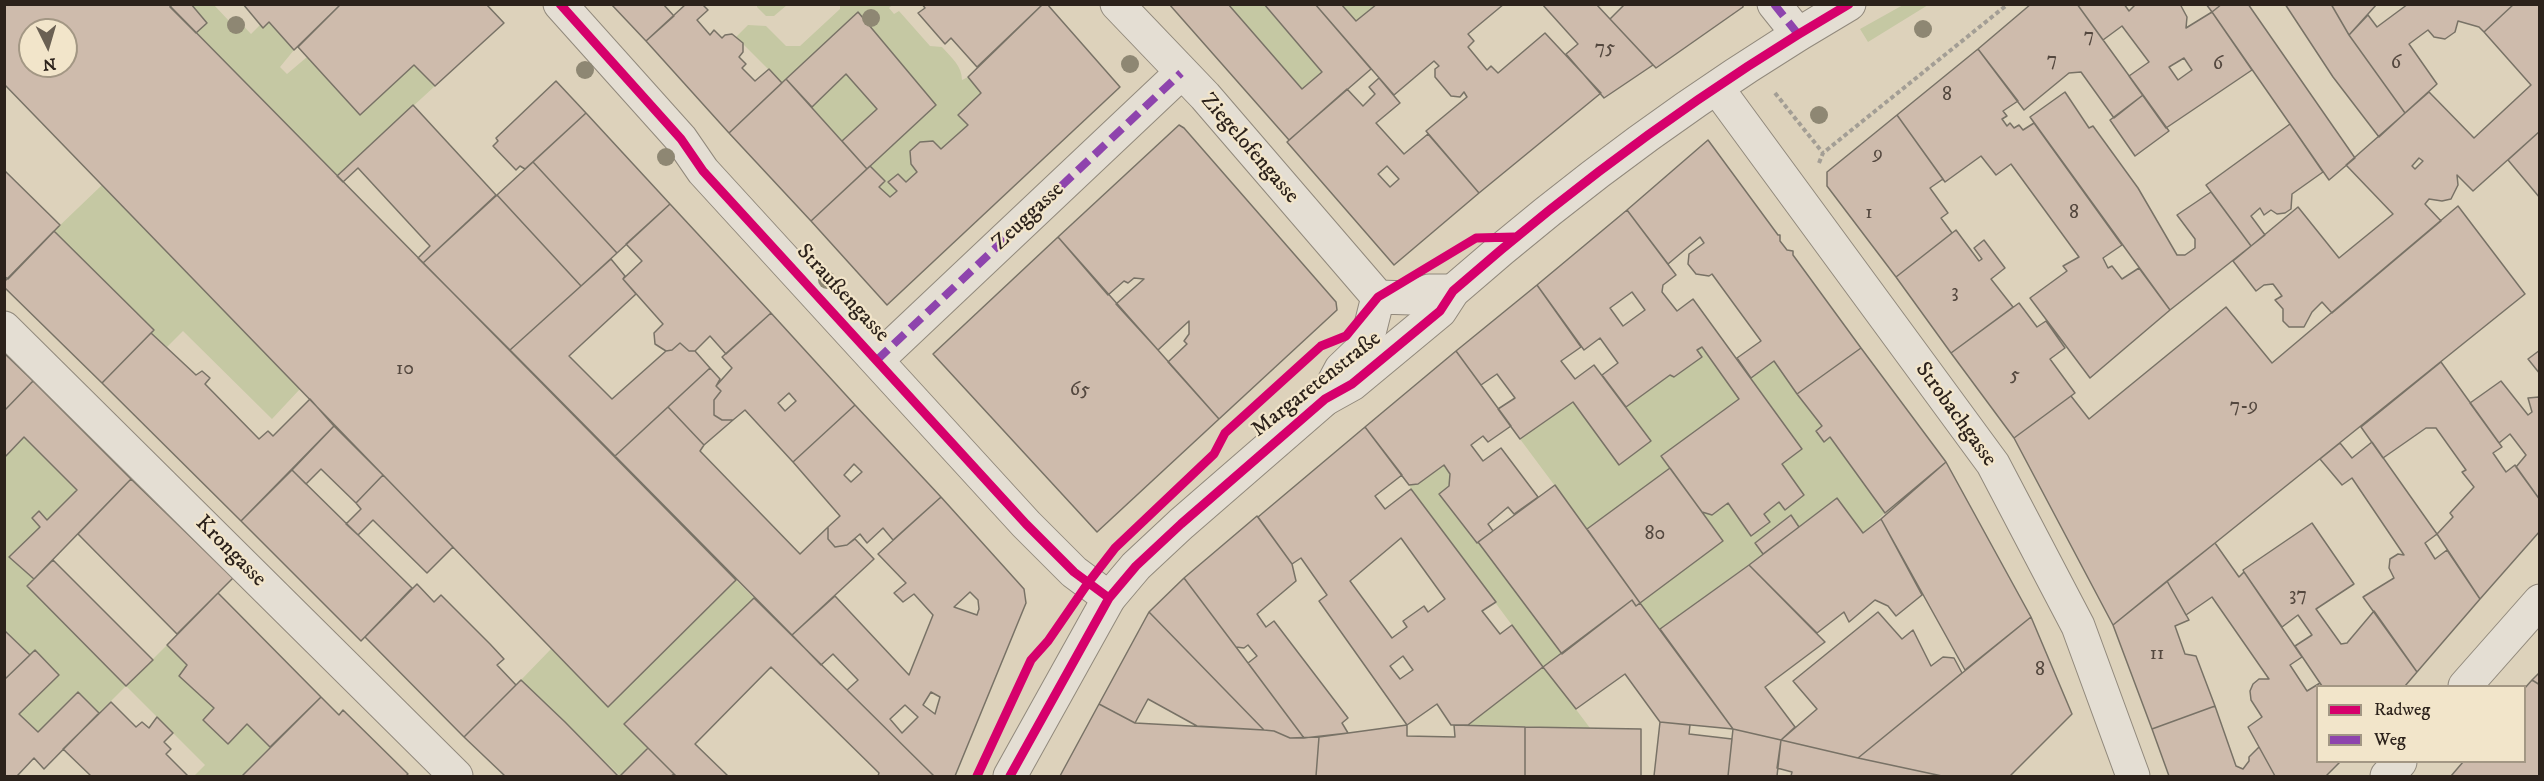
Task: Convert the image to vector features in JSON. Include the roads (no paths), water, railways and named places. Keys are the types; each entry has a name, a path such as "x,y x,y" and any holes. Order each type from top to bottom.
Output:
{"street":[{"name":"Straußengasse","path":"560,4 681,139 703,171 1026,524 1074,572 1109,598"},
{"name":"Ziegelofengasse","path":"1117,4 1180,73 1205,96 1378,297"},
{"path":"1774,4 1798,34"},
{"name":"Margaretenstraße","path":"1010,777 1109,598 1136,566 1181,524 1326,399 1352,384 1440,311 1453,291 1572,190 1717,88 1798,34 1849,4"},
{"name":"Zeuggasse","path":"877,360 1180,73"},
{"name":"Strobachgasse","path":"1717,88 1993,464 2078,626 2133,777"},
{"name":"Margaretenstraße","path":"1326,399 1341,369 1366,345 1378,297 1412,298 1429,291 1453,291"},
{"name":"Krongasse","path":"4,328 456,777"},
{"path":"2467,685 2540,601"}]}
